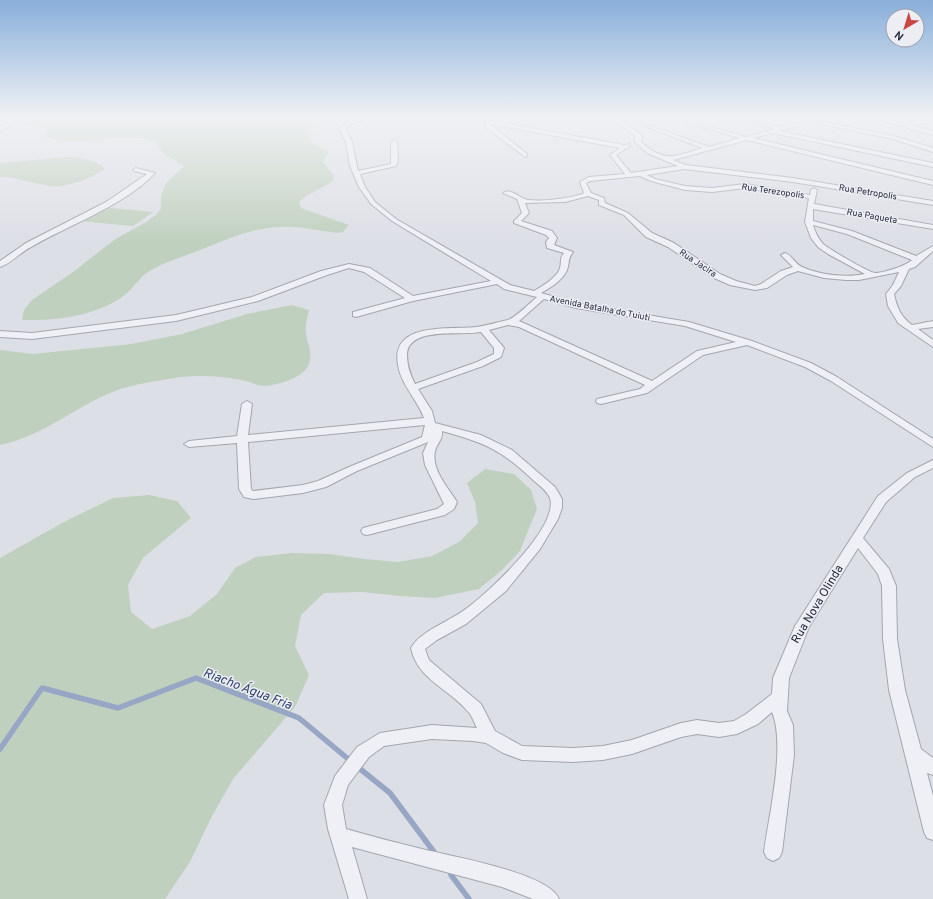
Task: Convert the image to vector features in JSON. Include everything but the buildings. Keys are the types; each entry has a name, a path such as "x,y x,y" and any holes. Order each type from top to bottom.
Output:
{"street":[{"name":"Avenida Batalha do Tuiuti","path":"353,159 356,173 369,198 380,210 415,234 507,287 576,305 686,324 749,343 808,365 834,379 933,444"},
{"path":"356,173 394,165 395,159"},
{"path":"616,159 629,175"},
{"path":"835,159 933,183"},
{"path":"844,161 849,159"},
{"path":"904,159 933,165"},
{"name":"Rua Petropolis","path":"666,160 685,167 817,184 933,203"},
{"name":"Rua Petropolis","path":"588,194 583,183 585,180 641,174 685,167"},
{"path":"0,265 21,248 84,217 152,173 136,170"},
{"name":"Rua Terezopolis","path":"641,174 660,183 690,189 712,190 742,185 812,197"},
{"path":"817,184 812,197 808,222 810,232 822,246 872,275"},
{"path":"367,531 441,512 450,506 451,502 437,481 430,463 429,451 438,436 436,430 431,424 425,408 405,376 401,361 405,345 415,335 430,331 484,329 513,321 559,277 564,268 563,261 569,252 550,246 550,242 553,238 549,233 516,222 526,214 517,196 506,193"},
{"path":"520,201 548,202 580,197 588,194"},
{"name":"Rua Jacira","path":"588,194 601,198 601,204 626,214 649,235 671,245 703,268 733,283 759,288 770,283 784,273 798,268"},
{"name":"Rua Paqueta","path":"811,206 933,227"},
{"path":"808,222 839,229 916,259"},
{"path":"785,255 798,268 840,278 853,279 905,268 912,265 916,259 933,248"},
{"path":"0,334 32,336 176,318 255,298 324,273 349,266 367,270 412,299"},
{"path":"905,268 900,280 890,296 892,306 898,318 933,344"},
{"path":"356,314 412,299 497,282"},
{"path":"513,321 653,386"},
{"path":"911,328 933,324"},
{"path":"412,388 480,364 498,355 499,348 484,329"},
{"path":"601,400 635,394 653,386 700,353 708,350 749,343"},
{"path":"248,404 242,439 245,489 246,493 253,495 322,484 376,459 427,439 431,432 431,424"},
{"path":"189,444 431,424 489,442 502,449 530,470 552,491 556,499 556,507 552,521 544,536 502,587 461,621 424,641 418,648 420,657 424,664 475,709 489,736"},
{"name":"Rua Nova Olinda","path":"773,852 786,756 785,726 778,711 781,678 802,626 882,499 911,475 933,463"},
{"path":"857,539 884,572 889,586 890,639 897,690 933,832"},
{"path":"358,899 339,835 333,805 341,781 363,752 380,740 432,732 489,736 509,748 522,753 573,755 603,753 639,745 681,730 697,727 719,730 737,727 752,718 780,697"},
{"path":"914,753 933,768"},
{"path":"339,835 381,848 506,878 534,888 550,899"}],"green space":[{"path":"47,159 83,159 93,161 105,169 78,182 63,186 49,186 0,177 0,163"},
{"path":"172,159 325,159 323,162 333,174 334,179 299,202 301,208 349,225 343,232 337,233 290,227 271,228 248,232 156,267 145,274 126,294 103,307 76,316 22,320 24,310 32,300 73,272 114,240 156,215 161,208 161,196 166,183 184,166"},
{"path":"101,207 153,212 133,226 79,221"},
{"path":"292,305 309,310 306,322 306,334 310,352 309,365 303,373 293,379 265,386 234,379 203,376 181,377 139,384 115,391 100,398 32,435 0,445 0,350 33,354 131,344 182,334 247,314"},
{"path":"485,469 514,474 531,490 537,509 520,551 502,570 479,589 435,598 362,592 324,593 301,615 295,646 309,675 295,707 233,779 211,818 190,862 165,899 0,899 0,558 62,523 113,498 149,495 177,501 191,518 143,558 128,585 131,612 152,629 190,616 217,594 235,568 256,557 292,553 330,554 398,562 432,556 459,542 478,523 475,502 467,483"}],"waterway":[{"name":"Riacho Água Fria","path":"0,749 42,688 118,708 196,678 299,718 347,758"},
{"name":"Riacho Água Fria","path":"359,768 390,793 434,852"},
{"name":"Riacho Água Fria","path":"451,875 469,899"}]}
